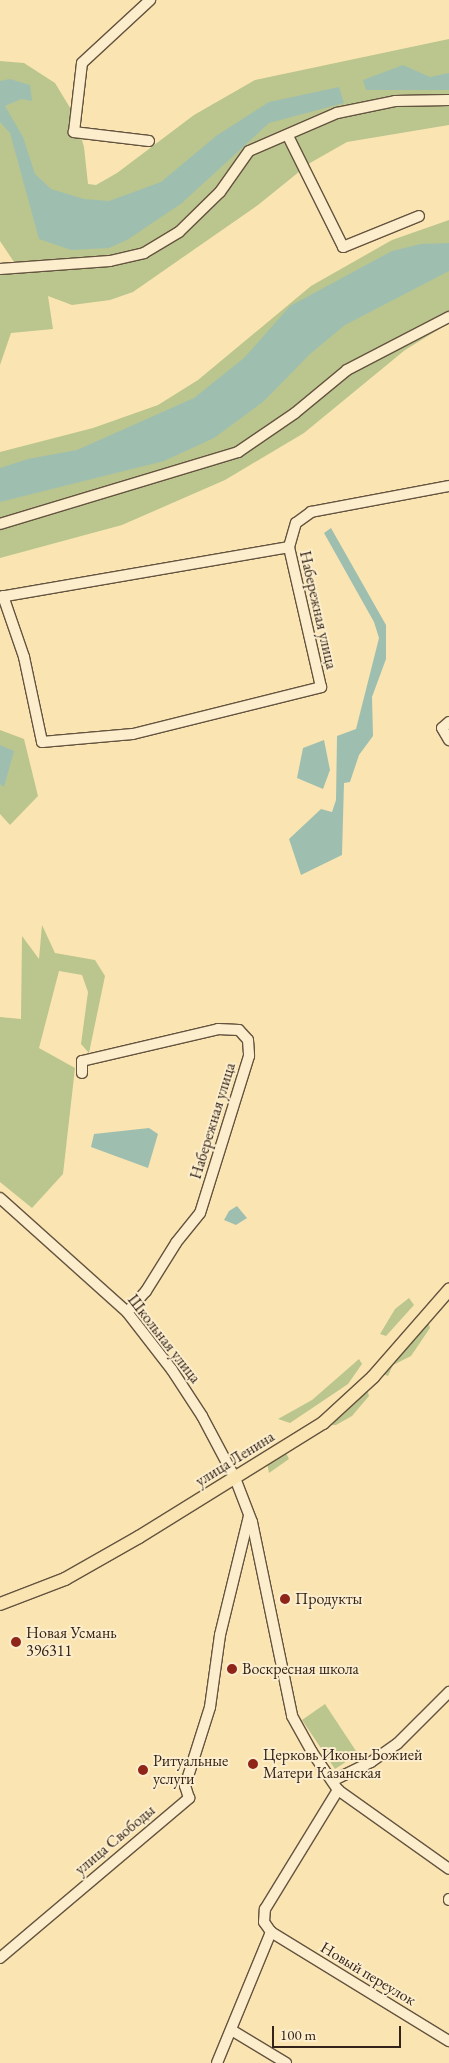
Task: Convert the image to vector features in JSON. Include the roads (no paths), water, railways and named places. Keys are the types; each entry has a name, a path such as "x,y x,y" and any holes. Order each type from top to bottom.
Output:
{"main road":[{"name":"улица Ленина","path":"0,1604 65,1579 235,1478 323,1422 373,1377 449,1290"}],"street":[{"path":"149,142 74,132 82,63 150,0"},
{"path":"0,269 110,261 144,253 179,232 220,192 249,151 288,136 337,113 395,101 449,100"},
{"path":"288,136 343,247 419,216"},
{"path":"0,524 238,452 295,413 326,384 347,370 449,317"},
{"path":"289,547 296,523 311,512 449,486"},
{"name":"Набережная улица","path":"289,547 321,687 133,734 42,742 24,657 1,596 289,547"},
{"path":"449,722 442,728 449,740"},
{"name":"Набережная улица","path":"82,1073 82,1061 218,1029 239,1030 248,1040 249,1056 200,1213 176,1243 146,1291 126,1312"},
{"name":"Школьная улица","path":"0,1198 126,1312 172,1370 235,1478"},
{"path":"235,1478 249,1516 292,1716 312,1752 336,1785 449,1869"},
{"name":"улица Свободы","path":"0,1958 188,1798 185,1786 210,1707 220,1635 249,1516"},
{"path":"217,2063 233,2031 271,1932 264,1922 265,1909 336,1785 397,1744 449,1692"},
{"name":"Новый переулок","path":"271,1932 449,2041"},
{"path":"233,2031 286,2063"}],"place":[{"name":"Продукты","path":"285,1599"},
{"name":"Новая Усмань 396311","path":"16,1642"},
{"name":"Воскресная школа","path":"232,1669"},
{"name":"Церковь Иконы Божией Матери Казанская","path":"253,1764"},
{"name":"Ритуальные услуги","path":"143,1770"}]}
